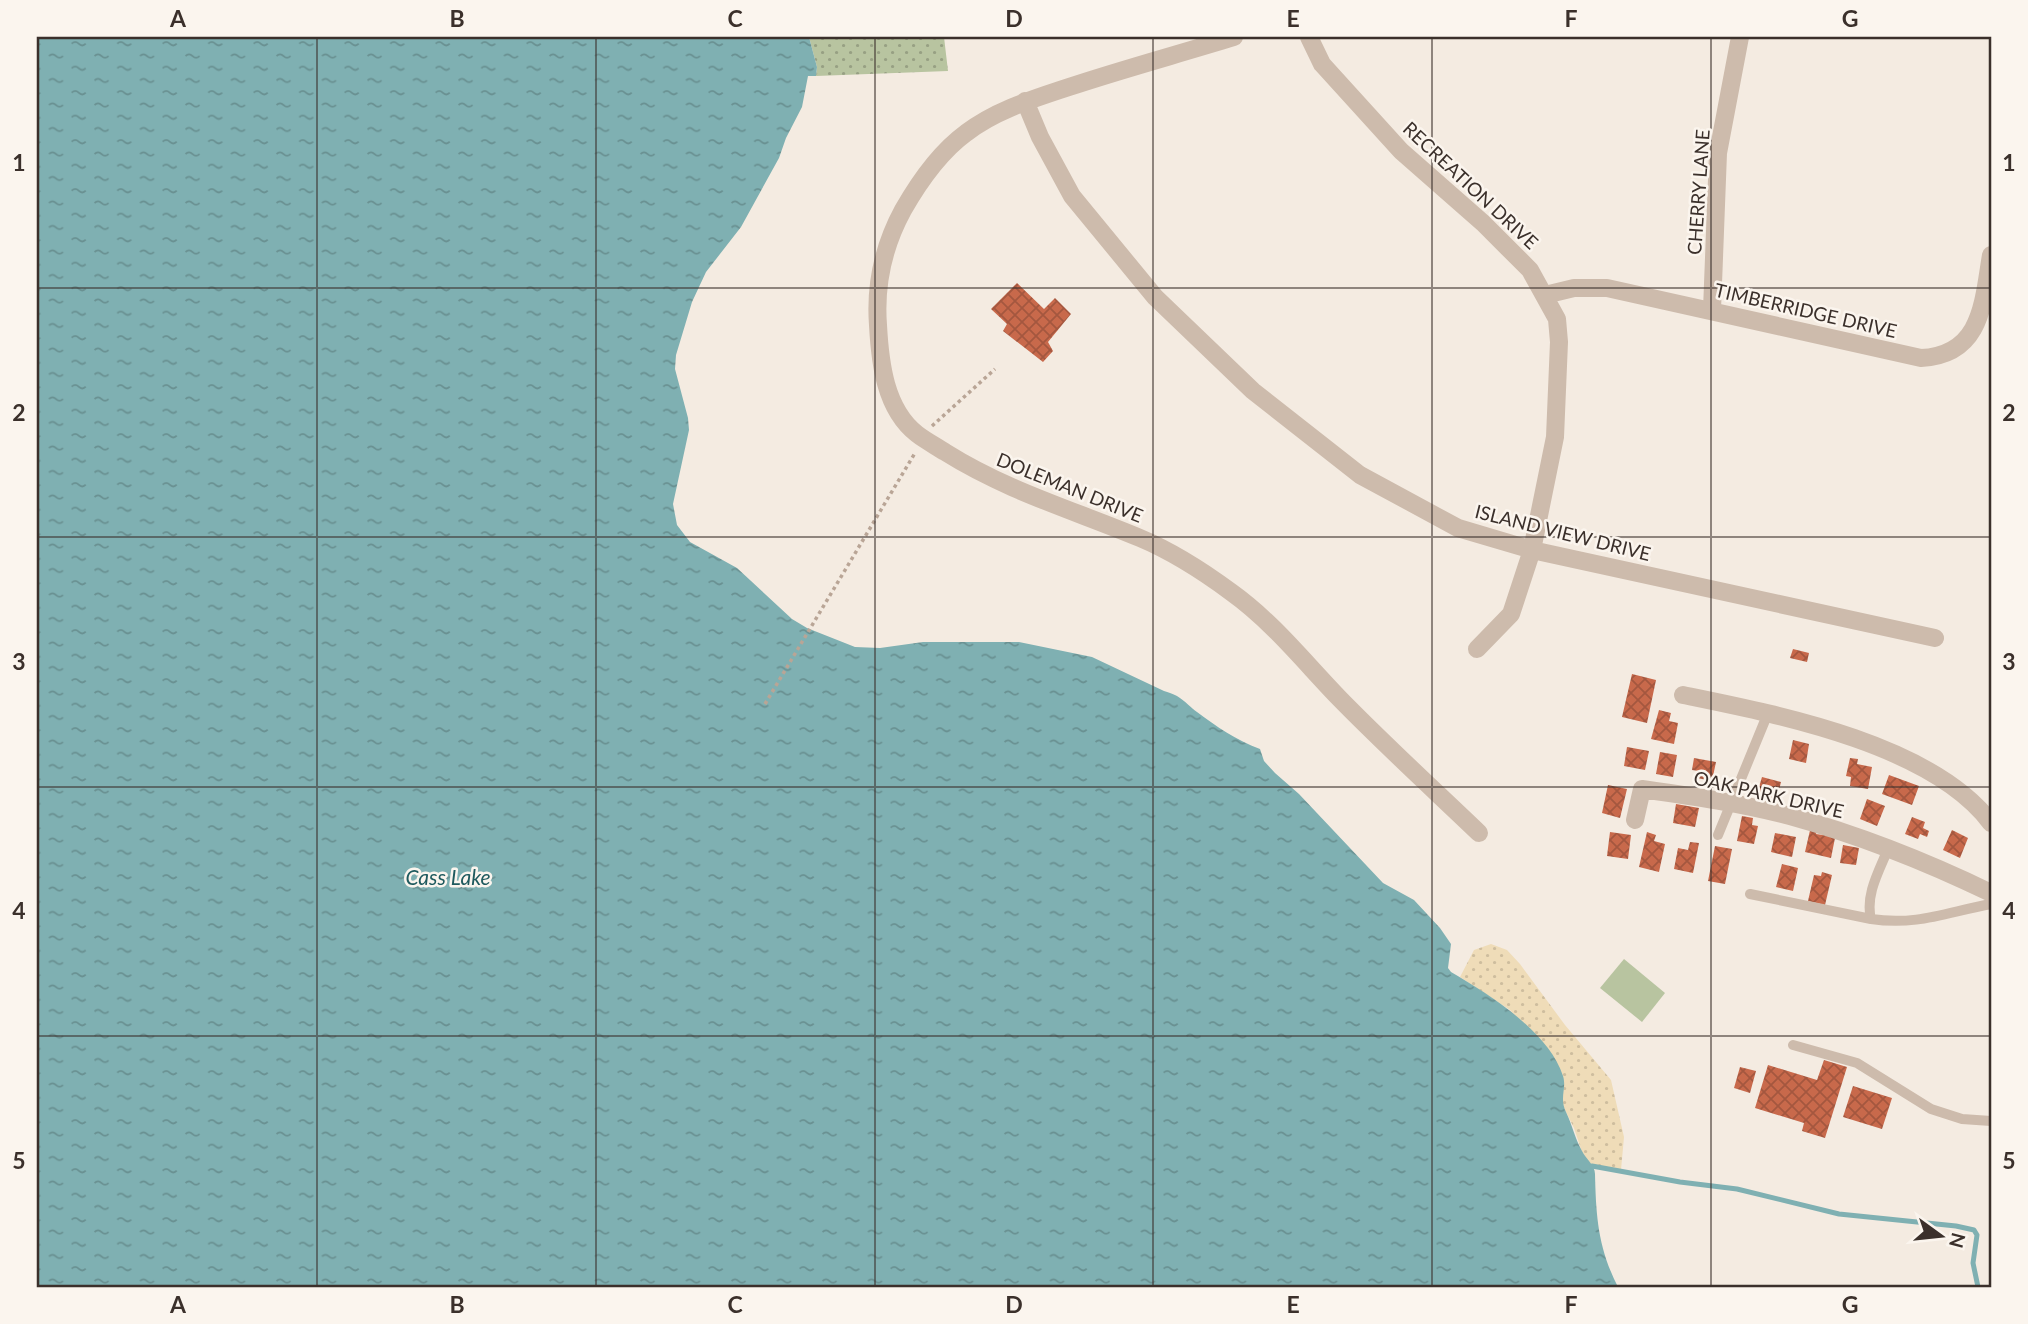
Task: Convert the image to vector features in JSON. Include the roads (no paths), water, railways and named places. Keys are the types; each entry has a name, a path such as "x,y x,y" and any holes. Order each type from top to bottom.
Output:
{"street":[{"name":"DOLEMAN DRIVE","path":"1234,37 1148,61 1025,102 996,114 965,133 939,159 915,189 897,222 884,256 878,286 877,319 887,390 911,428 996,482 1143,539 1233,593 1282,637 1340,699 1479,833"},
{"name":"RECREATION DRIVE","path":"1309,37 1322,64 1392,141 1483,223 1530,270 1557,319 1559,342 1555,423 1532,550 1511,614 1477,649"},
{"name":"CHERRY LANE","path":"1712,310 1718,153 1740,37"},
{"name":"ISLAND VIEW DRIVE","path":"1025,102 1040,137 1072,196 1155,297 1253,391 1360,475 1458,528 1532,550 1935,638"},
{"name":"TIMBERRIDGE DRIVE","path":"1545,295 1574,289 1606,288 1921,358 1938,357 1956,348 1970,335 1981,313 1991,255"},
{"path":"1683,695 1768,712 1841,734 1909,761 1950,782 1977,804 1991,823"},
{"name":"OAK PARK DRIVE","path":"1635,820 1642,789 1731,803 1789,816 1849,834 1991,893"}],"lane":[{"path":"1718,835 1768,712"},
{"path":"1871,919 1869,912 1872,888 1888,849"},
{"path":"1750,894 1895,923 1933,919 1991,904"},
{"path":"1793,1045 1857,1063 1931,1109 1962,1119 1991,1121"}],"water":[{"name":"Cass Lake","path":"37,37 809,37 817,67 816,76 808,76 802,107 779,158 741,227 706,272 692,302 676,355 675,369 689,430 673,504 677,525 690,542 737,568 792,619 807,628 855,647 880,648 923,642 1019,642 1092,657 1175,695 1219,728 1260,749 1264,761 1275,773 1299,794 1383,883 1414,900 1440,928 1451,944 1448,968 1451,972 1483,991 1516,1016 1545,1044 1556,1060 1564,1081 1564,1107 1580,1146 1595,1171 1599,1232 1606,1259 1618,1287 37,1287"}],"waterway":[{"path":"1592,1166 1737,1189 1839,1214 1974,1230 1977,1235 1973,1263 1978,1287"}]}
